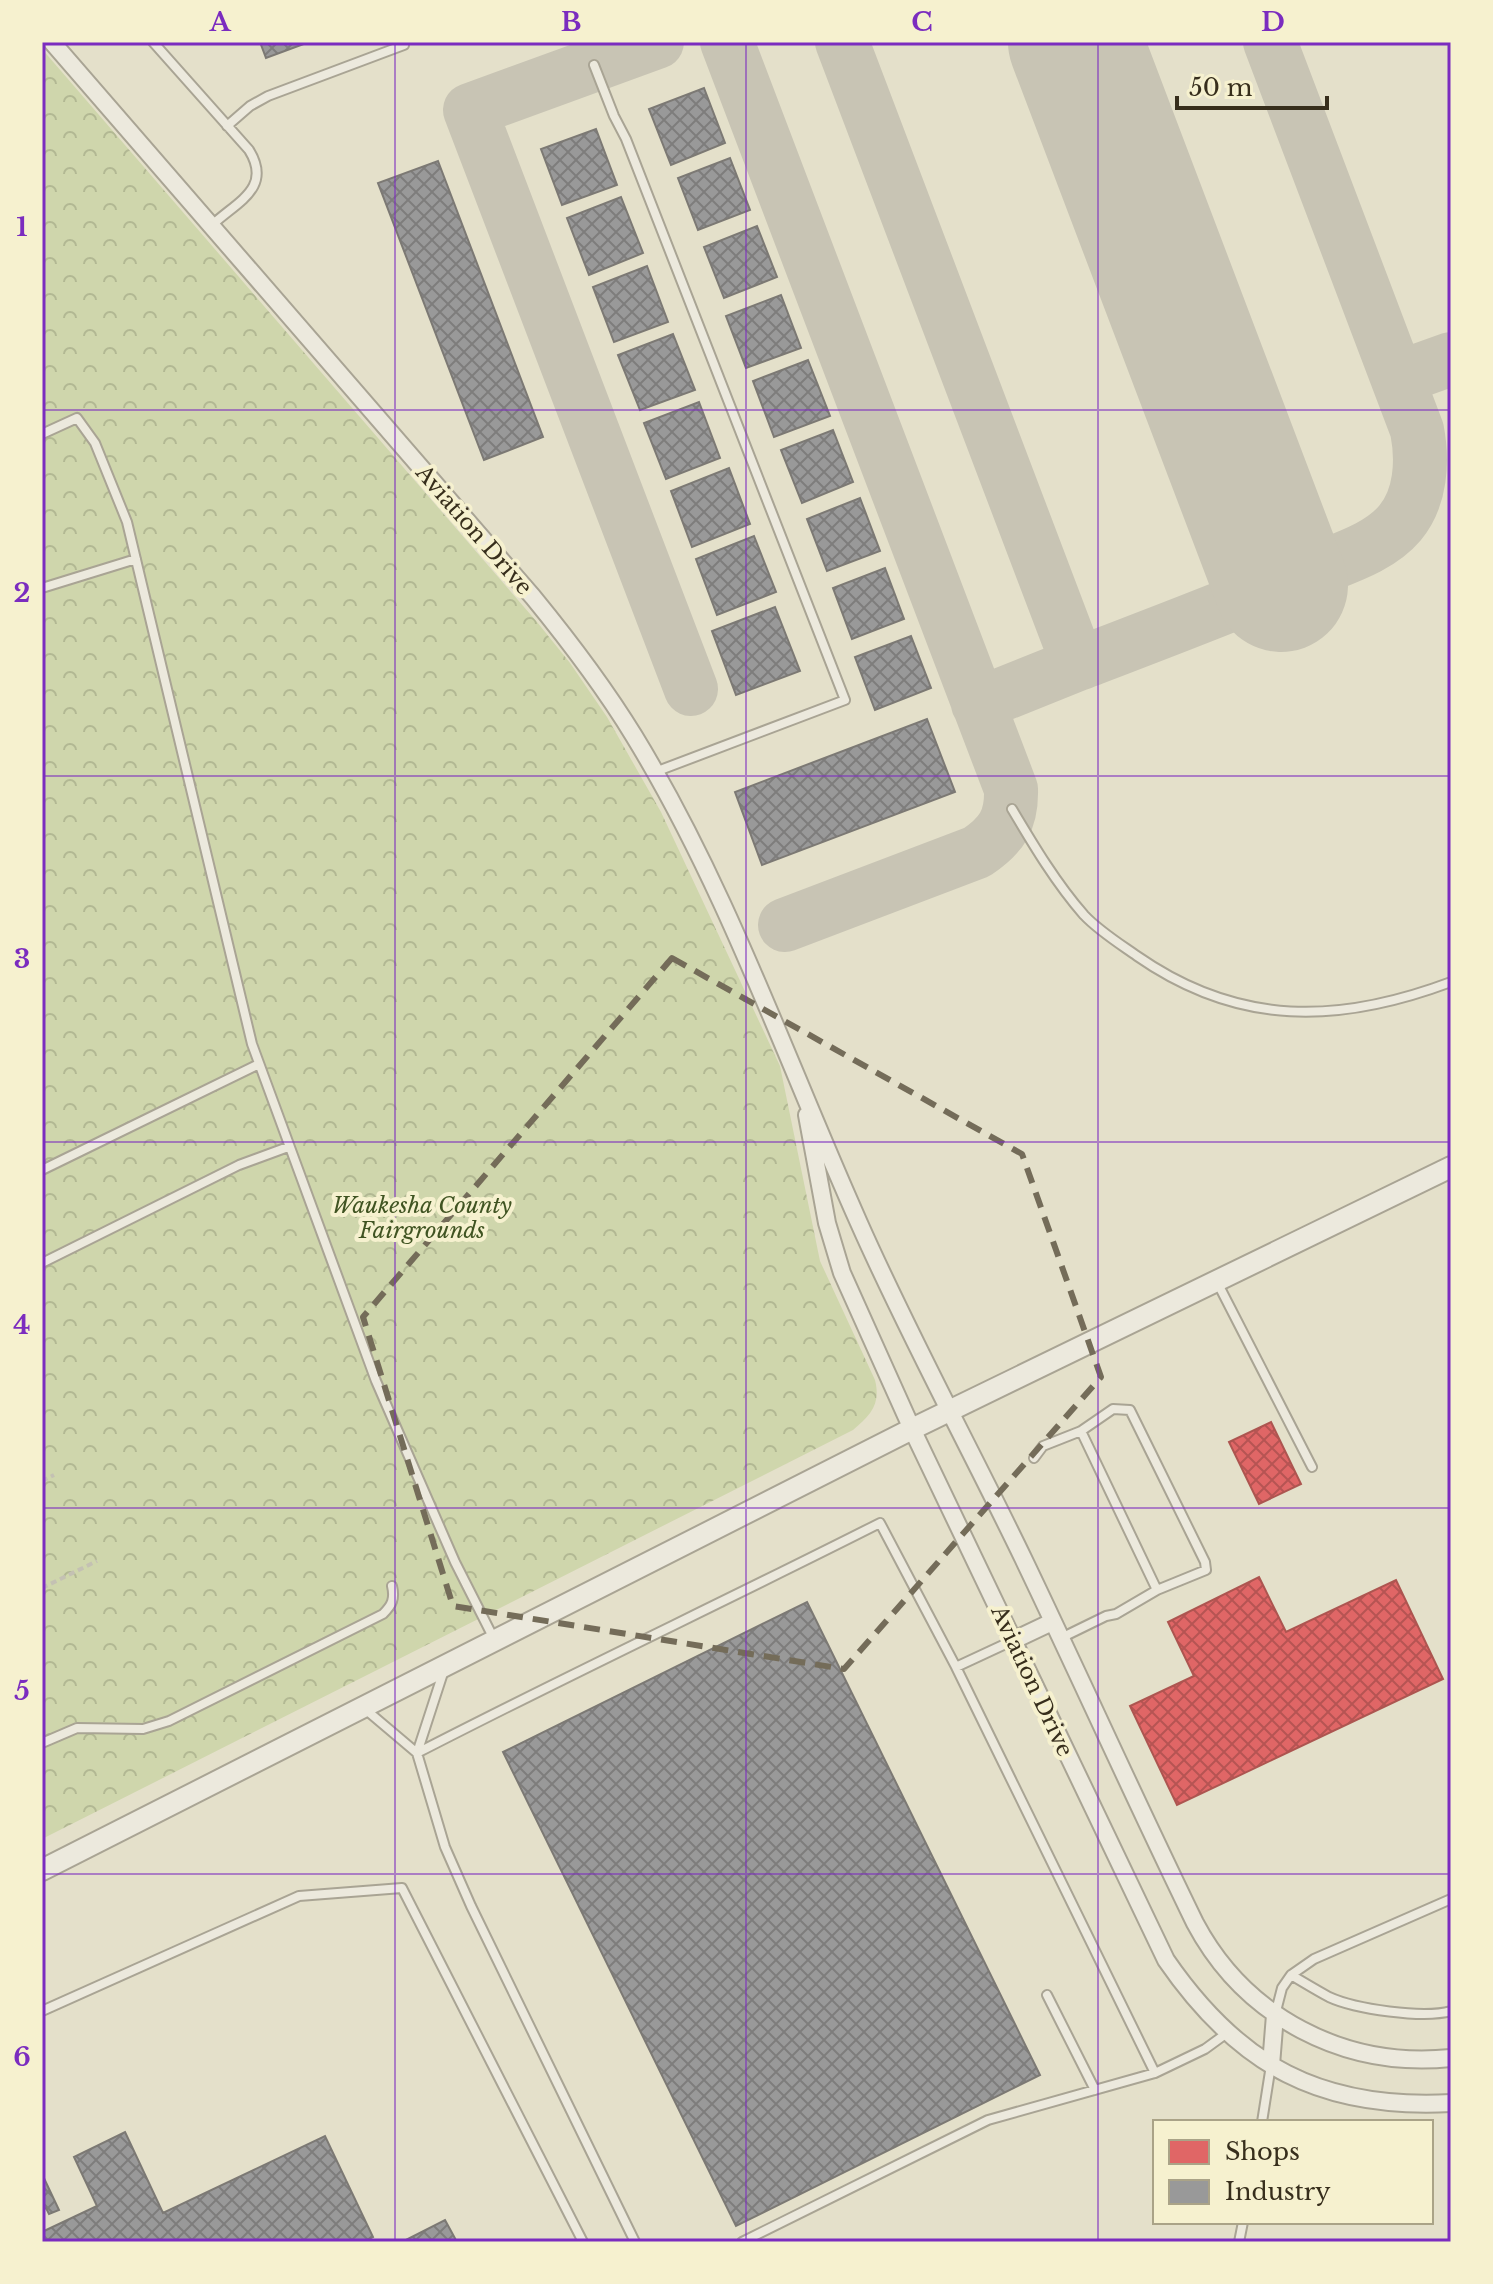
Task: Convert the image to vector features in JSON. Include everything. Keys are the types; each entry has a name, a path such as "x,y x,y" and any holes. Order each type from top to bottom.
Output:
{"street":[{"name":"Aviation Drive","path":"52,42 567,638 603,689 654,772 701,862 801,1082 859,1224 1200,1934 1221,1965 1246,1992 1275,2015 1307,2035 1336,2047 1399,2059 1451,2058"},
{"name":"Aviation Drive","path":"801,1082 834,1249 912,1429 1160,1949 1189,1994 1227,2033 1271,2065 1304,2082 1352,2097 1406,2104 1451,2103"},
{"path":"42,1870 950,1410 1451,1167"},
{"path":"1014,1640 1052,1622"},
{"path":"1271,2065 1275,2015"}],"lane":[{"path":"153,42 255,161 257,181 252,191 211,226"},
{"path":"227,126 250,106 268,96 404,45"},
{"path":"594,65 626,139 845,700 654,772"},
{"path":"42,434 77,418 95,443 127,522 252,1044 376,1381 455,1562 495,1639"},
{"path":"42,588 136,559"},
{"path":"1012,809 1048,869 1086,917 1164,975 1216,998 1262,1008 1325,1012 1361,1009 1406,999 1451,982"},
{"path":"42,1170 259,1064"},
{"path":"42,1263 239,1165 288,1147"},
{"path":"1215,1280 1312,1467"},
{"path":"1034,1458 1043,1446 1081,1431 1113,1409 1130,1410 1205,1562 1206,1570 1157,1590 1116,1614 1060,1638"},
{"path":"1081,1431 1157,1590"},
{"path":"417,1753 572,1673 680,1625 880,1523 956,1667 1155,2073"},
{"path":"42,1743 77,1728 143,1729 169,1721 383,1614 395,1597 392,1586"},
{"path":"956,1667 1014,1640"},
{"path":"417,1753 446,1664"},
{"path":"362,1706 417,1753 445,1847 471,1906 635,2242"},
{"path":"42,2011 299,1896 402,1888 583,2242"},
{"path":"1275,2015 1282,1988 1291,1975 1314,1959 1451,1899"},
{"path":"1291,1975 1331,1998 1374,2010 1440,2014 1451,2011"},
{"path":"1047,1995 1095,2090"},
{"path":"742,2242 988,2120 1155,2073 1205,2049 1227,2033"},
{"path":"1262,2120 1271,2065"}],"path":[{"path":"42,1481 54,1475"},
{"path":"42,1588 97,1561"}],"highlighted area":[{"path":"672,958 1022,1154 1101,1377 844,1669 453,1606 363,1317"}],"green space":[{"name":"Waukesha County Fairgrounds","path":"42,49 537,622 607,717 661,812 780,1066 820,1261 875,1380 877,1396 869,1414 853,1430 42,1839"}],"building: Shops":[{"path":"1271,1422 1301,1484 1259,1504 1229,1442"},
{"path":"1259,1577 1286,1632 1396,1580 1443,1679 1177,1805 1130,1706 1194,1676 1168,1622"}],"building: Industry":[{"path":"260,42 309,42 266,58"},
{"path":"704,88 725,143 671,165 649,109"},
{"path":"596,129 617,185 562,205 541,149"},
{"path":"730,158 750,210 698,230 678,178"},
{"path":"438,161 543,437 484,460 378,183"},
{"path":"621,197 643,253 589,275 567,218"},
{"path":"757,226 777,277 724,298 704,247"},
{"path":"647,266 668,322 614,342 593,287"},
{"path":"781,295 801,348 746,368 726,316"},
{"path":"673,334 695,390 640,410 618,355"},
{"path":"808,360 830,416 774,437 753,381"},
{"path":"699,402 720,458 666,479 644,423"},
{"path":"833,430 853,482 802,503 781,450"},
{"path":"729,468 750,524 692,547 671,491"},
{"path":"860,498 880,551 827,571 807,519"},
{"path":"754,536 776,592 717,615 696,559"},
{"path":"885,568 904,619 852,639 833,588"},
{"path":"775,607 800,671 736,695 712,631"},
{"path":"911,636 931,688 875,710 855,657"},
{"path":"927,719 955,792 762,865 735,792"},
{"path":"807,1602 1040,2075 736,2226 503,1752"},
{"path":"125,2132 163,2213 325,2136 373,2237 363,2242 42,2242 42,2232 97,2206 74,2157"},
{"path":"42,2174 59,2210 49,2214 46,2208 42,2210"},
{"path":"445,2220 457,2242 402,2242"}],"taxiway":[{"path":"657,42 470,110 691,689"},
{"path":"727,42 1011,789 1010,810 1004,826 977,852 785,925"},
{"path":"842,42 1078,664 1370,547 1400,523 1416,491 1420,466 1417,430 1270,42"},
{"path":"1398,378 1451,359"},
{"path":"978,704 1078,664"}],"runway":[{"path":"1075,42 1281,585"}]}
